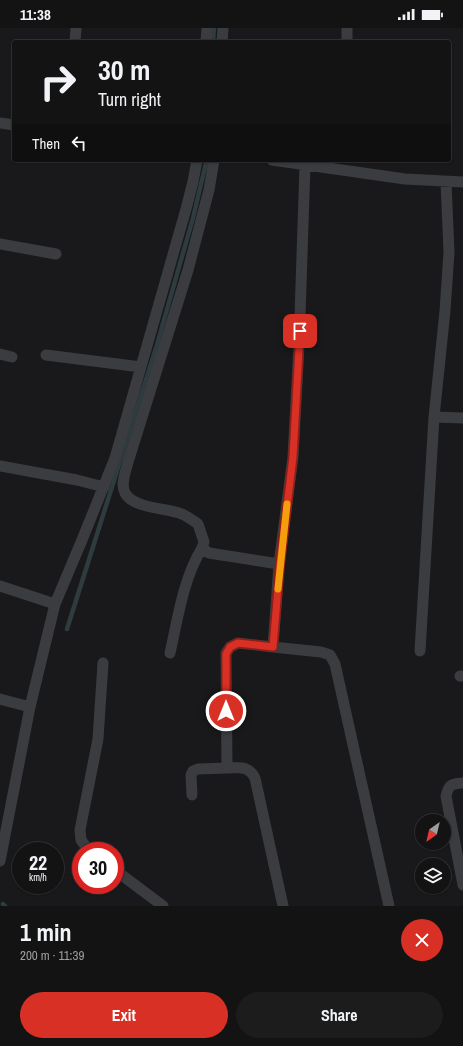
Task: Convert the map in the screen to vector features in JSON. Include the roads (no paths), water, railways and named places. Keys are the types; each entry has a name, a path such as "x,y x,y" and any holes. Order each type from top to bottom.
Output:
{"street":[{"path":"75,40 76,28"},
{"path":"206,40 207,28"},
{"path":"222,40 223,28"},
{"path":"347,28 347,40"},
{"path":"0,123 12,125"},
{"path":"0,861 30,707 55,604 115,458 194,182 197,162"},
{"path":"170,653 186,584 194,560 204,542 198,524 181,513 140,504 130,499 124,492 123,483 188,270 209,190 214,162"},
{"path":"285,162 305,165 346,165 405,180 463,182"},
{"path":"273,647 280,564 293,457 299,346 305,165"},
{"path":"420,651 434,417 445,311 449,252 446,182"},
{"path":"0,244 56,254"},
{"path":"0,354 12,357"},
{"path":"46,355 141,367"},
{"path":"434,417 463,418"},
{"path":"0,466 77,480 104,487"},
{"path":"202,548 208,553 280,564"},
{"path":"0,586 55,604"},
{"path":"227,768 226,654 230,647 238,643 321,652 330,655 335,664 389,906"},
{"path":"82,842 80,830 98,739 103,664"},
{"path":"0,699 30,707"},
{"path":"192,795 191,775 193,771 198,769 227,768 244,768 251,771 255,778 283,906"},
{"path":"463,783 453,784 448,788 446,796 463,885"},
{"path":"124,877 164,906"}],"waterway":[{"path":"213,40 214,28"},
{"path":"67,629 156,348 193,218 206,163"}]}
